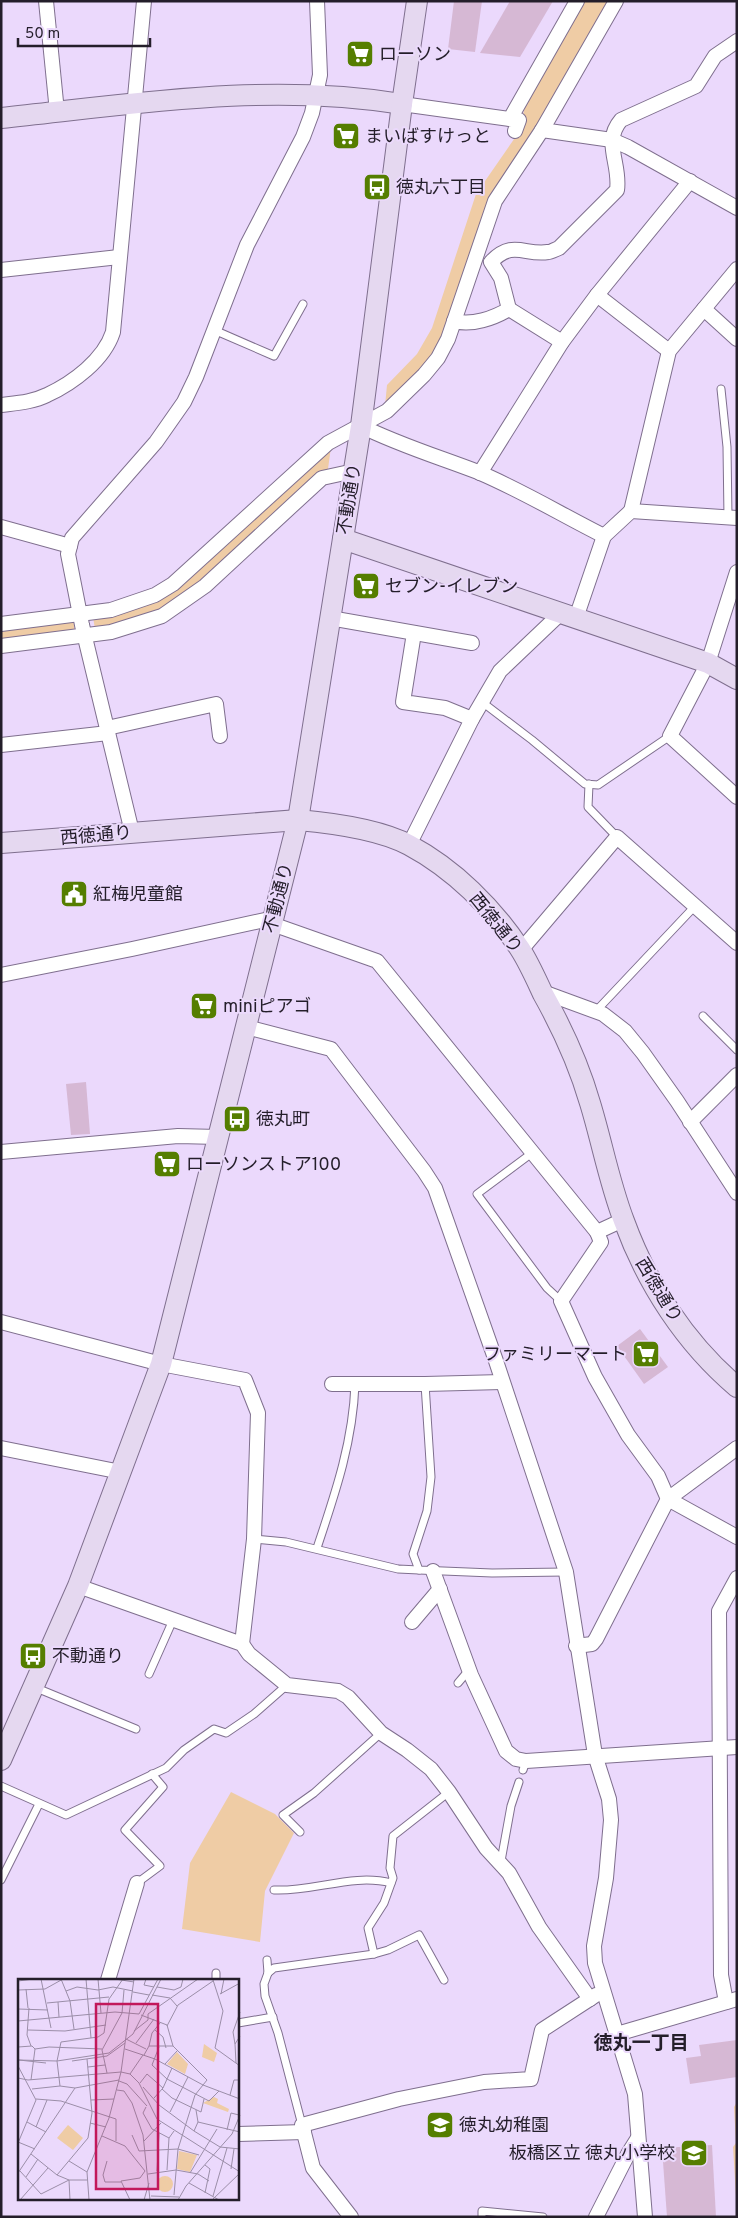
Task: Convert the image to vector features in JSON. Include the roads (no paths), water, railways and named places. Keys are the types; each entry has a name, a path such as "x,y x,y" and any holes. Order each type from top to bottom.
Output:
{"street":[{"path":"46,1 57,112"},
{"path":"1,404 24,403 47,396 69,382 101,356 109,344 113,332 144,1"},
{"path":"132,832 85,636 68,554 72,538 156,442 184,402 196,378 247,244 302,136 317,95 320,62 317,1"},
{"name":"不動通り","path":"1,1760 78,1586 161,1364 298,820 361,426 417,1"},
{"path":"1,118 234,94 317,95 402,104 512,125 577,1"},
{"path":"1,624 111,610 155,595 173,584 328,443 387,411 424,375 438,358 448,339 495,201 542,130 616,1"},
{"path":"492,262 505,251 519,249 547,253 559,248 617,190 619,177 612,140 615,126 621,120 696,86 715,56 737,41"},
{"path":"542,130 612,140 628,146 737,208"},
{"path":"480,473 562,342 597,295 690,182"},
{"path":"476,256 492,262 501,278 509,309 562,342"},
{"path":"1,270 119,257"},
{"path":"409,845 472,719 500,671 568,615 604,536 631,511 669,351 737,269"},
{"path":"597,295 669,351"},
{"path":"454,321 462,323 494,318 509,309"},
{"path":"704,309 737,339"},
{"path":"361,426 387,439 480,473 604,536"},
{"path":"1,646 111,632 162,616 184,603 205,586 322,478 354,471"},
{"path":"631,511 732,518"},
{"path":"1,527 70,546"},
{"path":"343,539 708,663 737,679"},
{"path":"737,572 708,663 670,736 737,797"},
{"path":"330,618 472,643"},
{"path":"414,633 402,702 445,708 472,719"},
{"path":"1,745 107,731 216,704 220,736"},
{"name":"西徳通り","path":"1,843 298,820 330,822 354,827 409,845 471,891 498,919 521,950 557,1018 581,1075 623,1220 648,1274 672,1315 702,1354 737,1387"},
{"path":"521,950 617,837 696,905 737,944"},
{"path":"1,975 273,921 377,961 597,1232 600,1242 561,1301 595,1377 628,1435 658,1476 668,1499 737,1537"},
{"path":"543,992 603,1014 625,1031 643,1052 737,1193"},
{"path":"246,1027 331,1049 435,1188 566,1572 576,1646 595,1755 609,1799 611,1820 606,1878 594,1946 595,1963 635,2094 645,2217"},
{"path":"690,1122 737,1076"},
{"path":"1,1152 168,1137 218,1137"},
{"path":"597,1232 623,1220"},
{"path":"1,1322 161,1364 245,1380 253,1392 258,1413 254,1539 242,1644"},
{"path":"332,1384 502,1382"},
{"path":"1,1448 121,1472"},
{"path":"576,1646 592,1644 596,1639 668,1499 737,1448"},
{"path":"433,1570 470,1670 506,1751 524,1766 595,1755 737,1747"},
{"path":"617,2034 732,2000 721,1975 719,1611 737,1578"},
{"path":"78,1586 242,1644 250,1654 287,1685 338,1691 348,1697 381,1733 431,1769 449,1792 486,1848 501,1861 509,1872 539,1926 590,1999"},
{"path":"412,1622 440,1589"},
{"path":"108,1979 137,1883"},
{"path":"239,2134 303,2129 399,2099 484,2082 531,2079 542,2030 603,1990"},
{"path":"303,2129 313,2168 350,2217"},
{"path":"596,2217 638,2138"}],"lane":[{"path":"214,330 274,356 302,304"},
{"path":"721,389 732,518"},
{"path":"482,702 586,784 598,784 670,736"},
{"path":"589,784 588,807 617,837"},
{"path":"596,1011 696,905"},
{"path":"703,1016 737,1050"},
{"path":"532,1154 477,1194 547,1288 561,1301"},
{"path":"317,1548 340,1476 354,1415 355,1384"},
{"path":"418,1570 413,1554 427,1511 431,1477 425,1384"},
{"path":"254,1539 286,1542 317,1548 398,1569 492,1573 566,1572"},
{"path":"148,1674 173,1620"},
{"path":"458,1683 470,1670"},
{"path":"1,1786 66,1815 166,1768 184,1750 214,1729 226,1733 254,1714 287,1685"},
{"path":"34,1687 136,1729"},
{"path":"300,1832 283,1815 314,1793 381,1733"},
{"path":"137,1883 160,1866 125,1830 163,1787 152,1774"},
{"path":"501,1861 511,1806 519,1782"},
{"path":"374,1954 368,1928 384,1903 393,1878 390,1868 393,1836 449,1792"},
{"path":"1,1880 40,1804"},
{"path":"274,1890 289,1891 370,1879 391,1883"},
{"path":"268,1973 274,1968 374,1954 388,1950 419,1935 444,1980"},
{"path":"267,1960 268,1973 264,1984 265,1996 273,2017 303,2129"},
{"path":"239,2023 273,2017"},
{"path":"482,2217 482,2211 543,2217"}],"place":[{"name":"ローソン","path":"360,54"},
{"name":"まいばすけっと","path":"346,136"},
{"name":"徳丸六丁目","path":"377,187"},
{"name":"セブン-イレブン","path":"366,586"},
{"name":"紅梅児童館","path":"74,894"},
{"name":"miniピアゴ","path":"204,1006"},
{"name":"徳丸町","path":"237,1119"},
{"name":"ローソンストア100","path":"167,1164"},
{"name":"ファミリーマート","path":"646,1354"},
{"name":"不動通り","path":"33,1656"},
{"name":"徳丸幼稚園","path":"440,2125"},
{"name":"板橋区立 徳丸小学校","path":"694,2153"}],"district":[{"name":"徳丸一丁目","path":"641,2042"}]}
